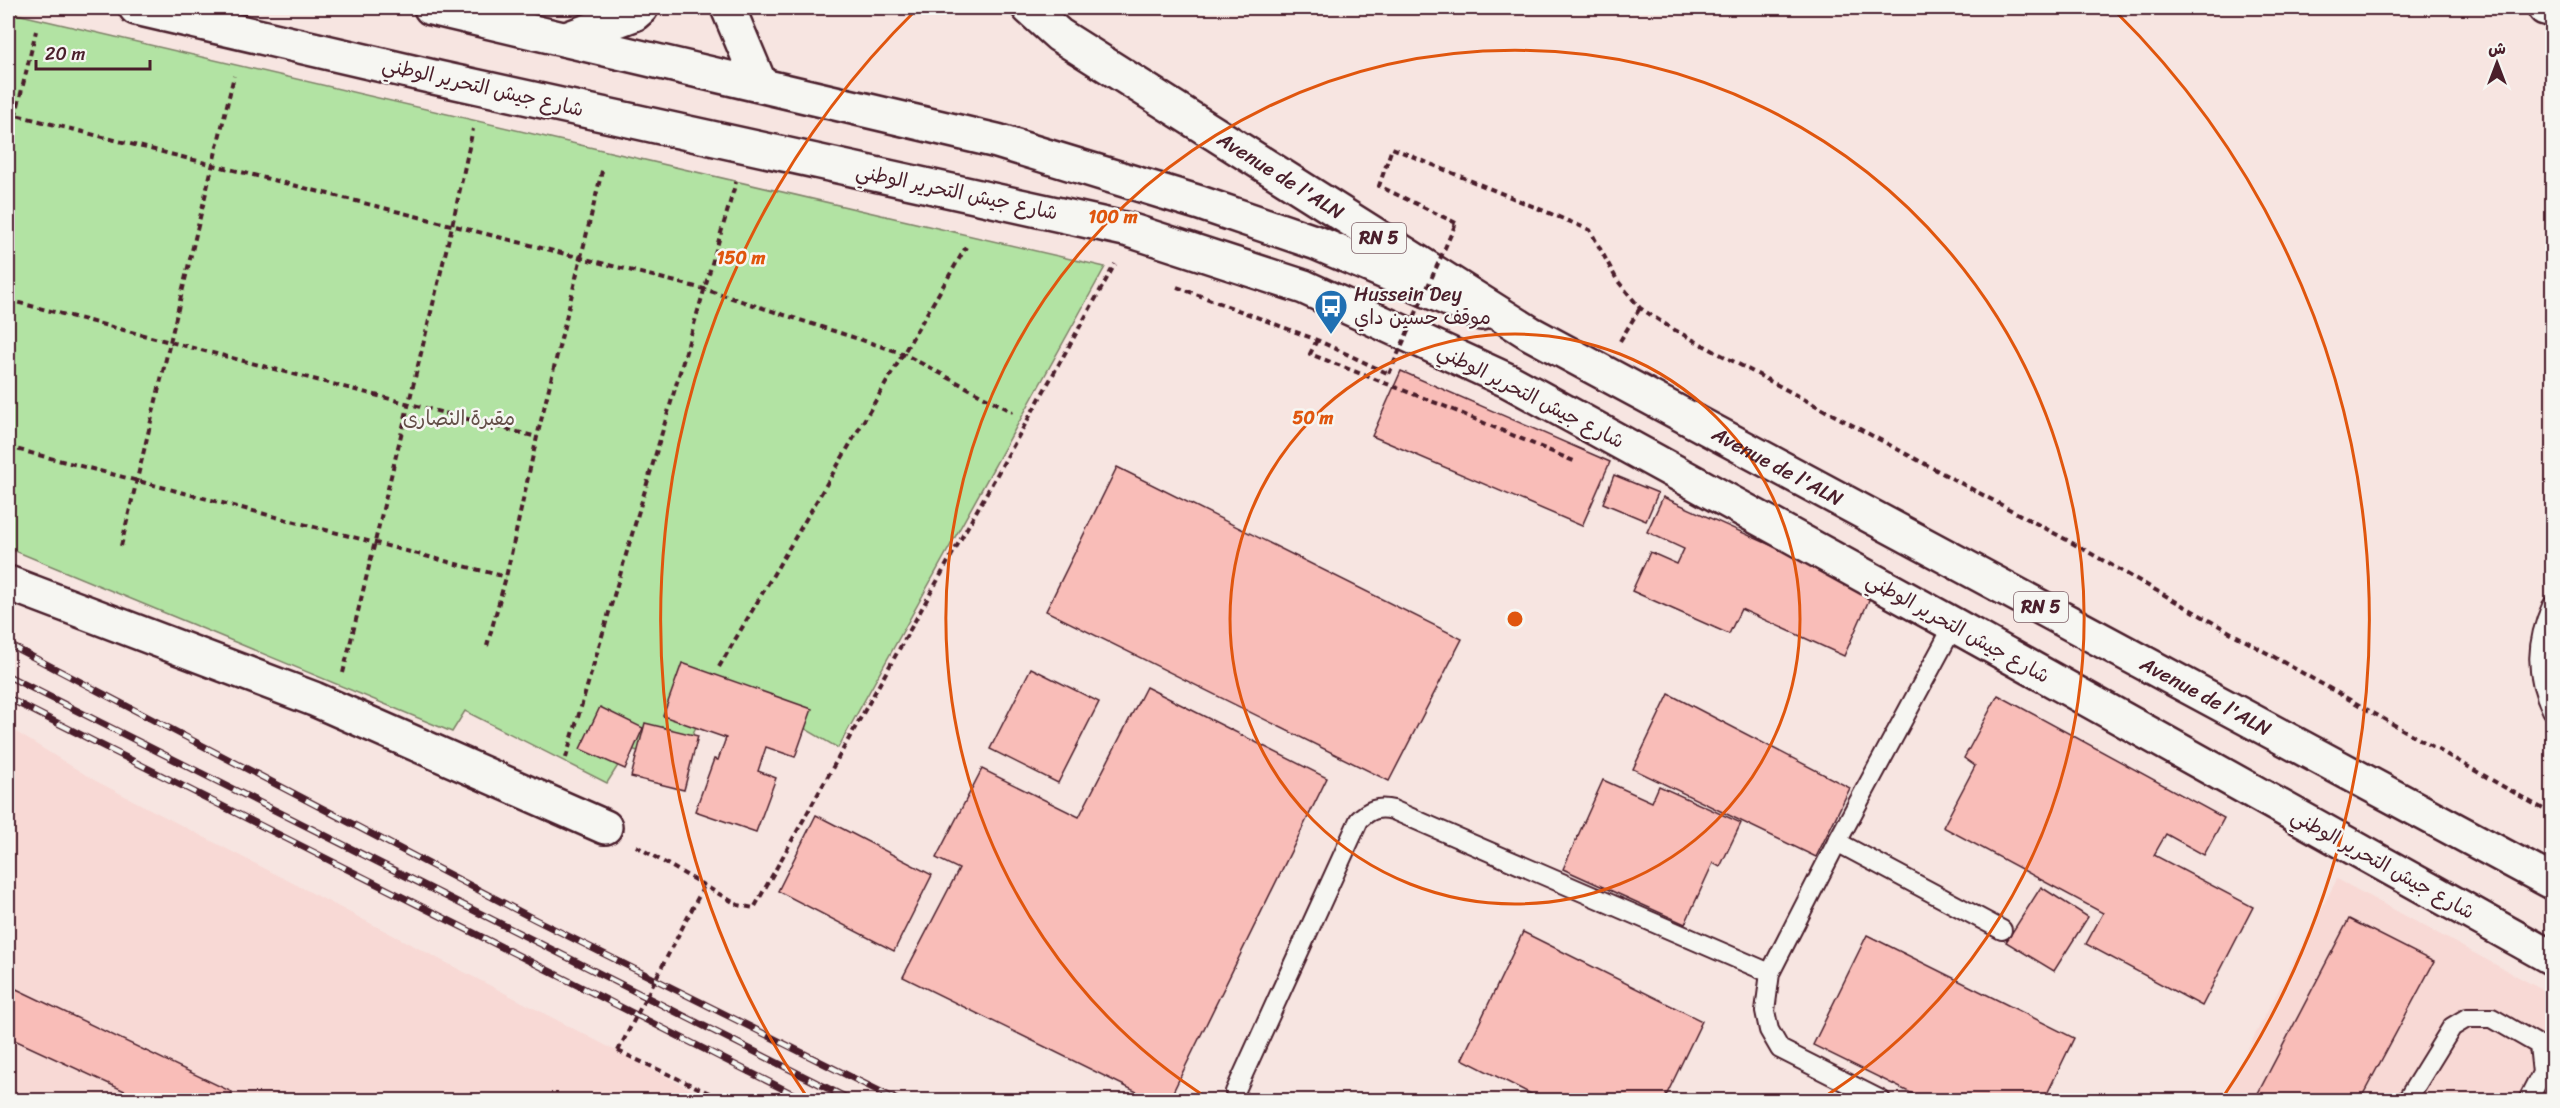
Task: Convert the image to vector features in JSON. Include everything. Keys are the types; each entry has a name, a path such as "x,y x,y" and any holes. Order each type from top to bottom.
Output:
{"main road":[{"name":"شارع جيش التحرير الوطني","path":"136,8 438,78 1130,230 1304,287 1509,381 2553,958"},
{"path":"431,8 569,38 997,141 1200,203 1317,243 1530,333"},
{"path":"569,38 634,14 641,8"},
{"path":"728,8 760,84"},
{"name":"Avenue de l'ALN","path":"1029,8 1059,35 1530,333 2553,882"},
{"path":"2544,8 2553,10"},
{"path":"8,582 314,699 605,827"}],"lane":[{"path":"2553,606 2542,630 2539,664 2544,692 2553,710"},
{"path":"1881,1101 1780,1049 1768,1030 1766,1011 1770,973 1837,842 1954,625"},
{"path":"1235,1092 1359,820 1367,812 1382,807 1770,973"},
{"path":"1837,842 2002,930"},
{"path":"2407,1101 2452,1027 2467,1018 2492,1018 2539,1045 2542,1072 2528,1101"}],"path":[{"path":"8,147 36,32"},
{"path":"121,546 234,76"},
{"path":"8,113 704,289 902,353 1012,412"},
{"path":"343,673 452,226 472,129"},
{"path":"1171,285 1317,340 1389,374 1456,223 1378,186 1392,148 1590,230 1617,280 1640,308 1671,328 2067,540 2553,814"},
{"path":"487,646 506,577 537,437 603,167"},
{"path":"566,758 736,182"},
{"path":"719,667 966,247"},
{"path":"605,827 704,886 738,904 754,908 1115,263 1126,268"},
{"path":"8,300 537,437"},
{"path":"8,447 506,577"},
{"path":"704,886 618,1051 724,1101"}],"shaded area":[{"path":"8,727 94,780 711,1100 8,1100"},
{"path":"2337,879 2552,995 2552,1100 2221,1100"}],"green space":[{"name":"مقبرة النصارى","path":"8,12 1105,267 838,748 720,679 677,765 629,748 607,783 465,711 452,732 8,548"}],"building":[{"path":"1401,371 1610,462 1582,526 1372,436"},
{"path":"1117,467 1462,639 1389,781 1046,611"},
{"path":"1614,475 1658,493 1646,521 1603,503"},
{"path":"1663,497 1873,591 1844,656 1741,609 1729,634 1632,591 1650,552 1677,564 1684,549 1647,532"},
{"path":"682,663 812,709 795,757 766,747 758,771 776,778 756,832 695,811 714,759 718,760 726,738 663,716"},
{"path":"1031,668 1099,702 1058,783 990,749"},
{"path":"1146,687 1327,778 1169,1100 1153,1100 903,977 959,869 936,858 982,769 1079,817"},
{"path":"1669,694 1850,788 1816,857 1633,769"},
{"path":"1998,695 2224,818 2204,855 2166,834 2154,855 2253,907 2202,1006 2086,944 2103,913 1943,827 1975,766 1964,758"},
{"path":"600,707 643,728 625,769 580,749"},
{"path":"645,723 698,736 684,790 631,777"},
{"path":"1603,780 1652,802 1659,786 1741,823 1720,867 1713,863 1685,924 1563,869"},
{"path":"816,815 932,875 894,951 778,891"},
{"path":"2041,887 2088,917 2054,971 2006,942"},
{"path":"2349,919 2434,962 2360,1100 2261,1100 2256,1097"},
{"path":"1523,932 1702,1021 1664,1100 1543,1100 1462,1059"},
{"path":"1867,935 2074,1038 2044,1100 1925,1100 1813,1045"},
{"path":"8,985 232,1092 228,1100 144,1100 8,1037"}],"railway":[{"path":"8,644 536,920 897,1100"},
{"path":"8,676 851,1100"},
{"path":"8,698 805,1100"}],"place":[{"name":"Hussein Dey موقف حسين داي","path":"1331,335"}]}
